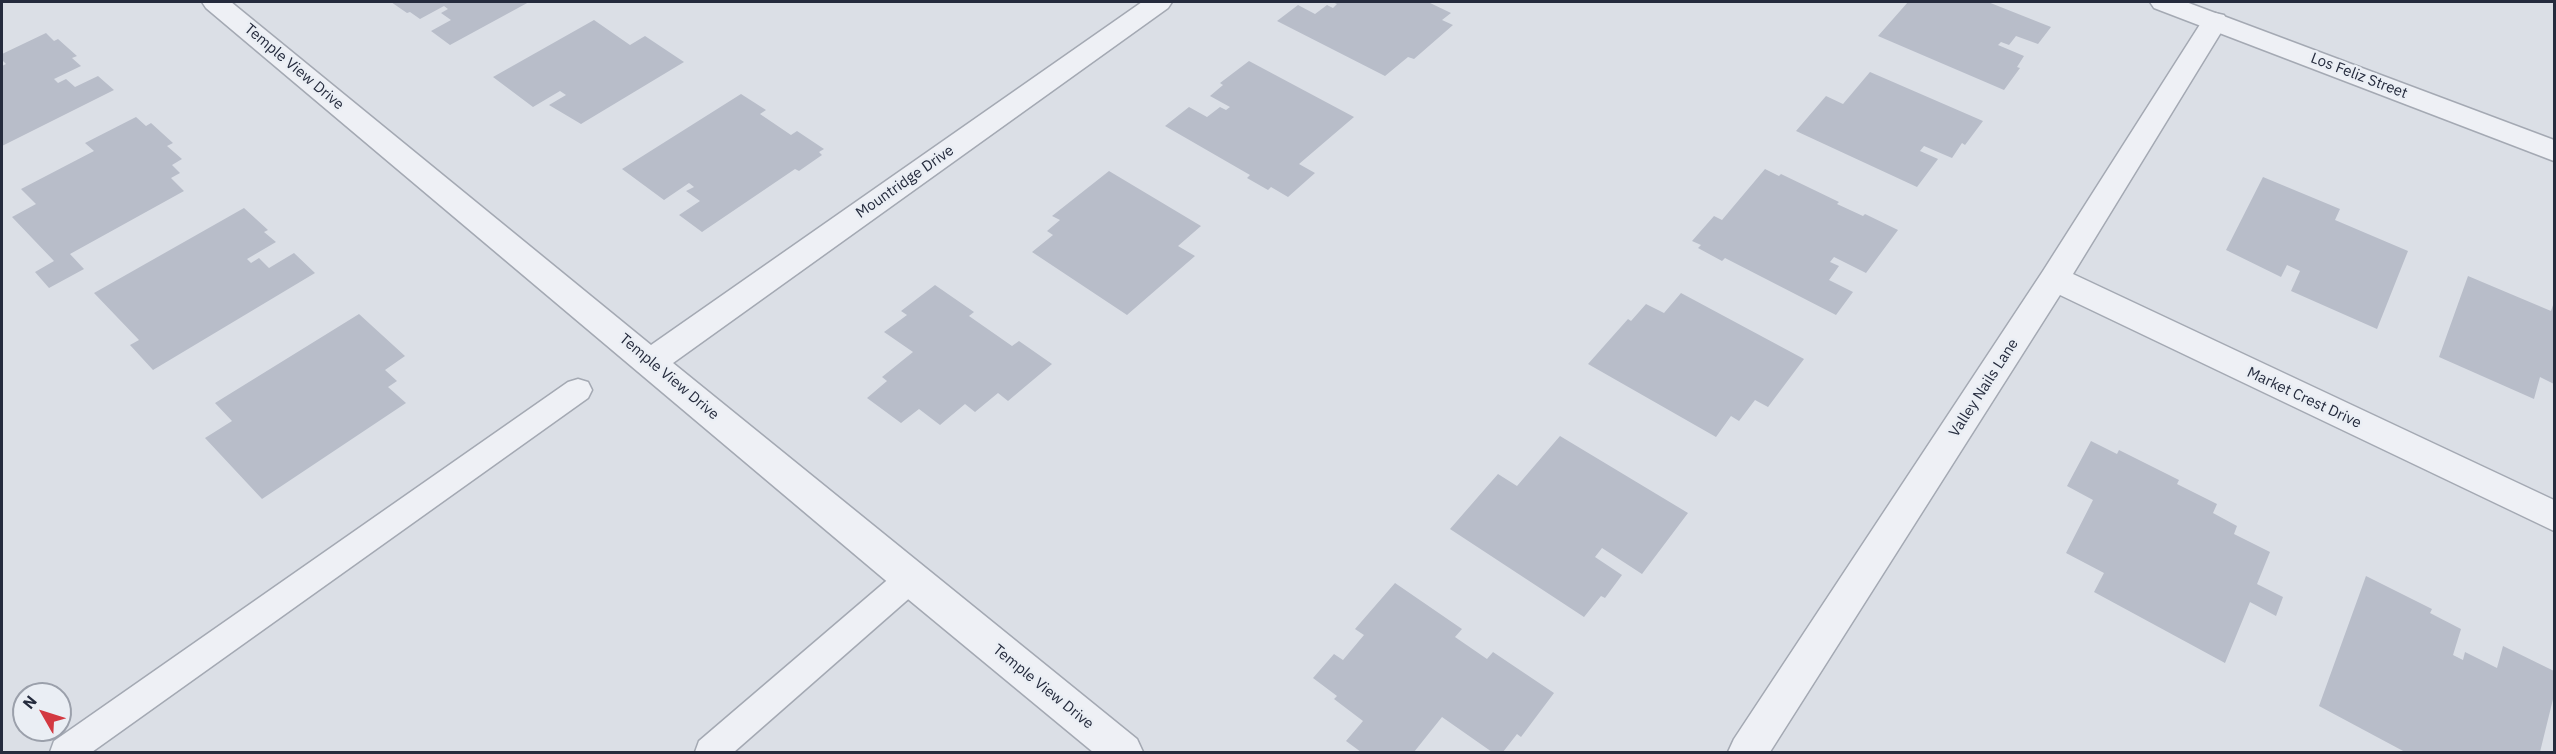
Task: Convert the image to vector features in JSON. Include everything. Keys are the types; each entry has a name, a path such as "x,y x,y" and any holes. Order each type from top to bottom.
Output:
{"street":[{"name":"Temple View Drive","path":"214,2 1123,753"},
{"name":"Mountridge Drive","path":"651,362 1159,2"},
{"name":"Los Feliz Street","path":"2163,2 2554,151"},
{"name":"Valley Nails Lane","path":"1749,753 2054,279 2215,21"},
{"name":"Market Crest Drive","path":"2054,279 2554,516"}],"lane":[{"path":"66,753 578,390"},
{"path":"711,753 910,579"}],"building":[{"path":"391,2 529,2 450,45 431,31 451,20 441,13 448,9 444,6 420,19"},
{"path":"1332,2 1428,2 1451,13 1442,20 1453,25 1414,59 1408,57 1385,76 1277,21 1298,5 1315,14 1327,5 1333,8 1337,4"},
{"path":"1908,2 1988,2 2051,27 2038,44 2016,36 2009,45 2001,42 1998,45 2024,56 2017,67 2020,68 2004,90 1878,36"},
{"path":"594,20 630,45 645,36 684,62 581,124 549,105 566,95 560,91 533,107 493,77"},
{"path":"46,33 54,41 58,39 77,56 72,58 81,66 54,79 58,83 66,79 75,87 98,76 114,90 2,146 2,66 6,64 2,60 2,54"},
{"path":"1249,61 1354,117 1299,164 1315,173 1288,197 1271,187 1268,190 1247,178 1250,175 1165,126 1189,107 1207,117 1220,107 1226,110 1230,107 1210,96 1223,85 1220,83"},
{"path":"1870,72 1983,121 1965,145 1962,143 1952,158 1924,146 1920,151 1938,159 1917,187 1796,131 1826,96 1843,104"},
{"path":"741,94 766,110 760,114 791,135 797,131 824,149 819,152 822,155 799,171 795,169 702,232 679,215 700,201 686,191 694,187 689,183 664,200 622,169"},
{"path":"136,117 146,126 151,123 173,143 167,146 182,159 172,165 180,173 171,178 184,191 70,254 84,269 49,288 35,272 54,261 12,217 36,204 21,189 94,151 85,143"},
{"path":"1765,169 1779,176 1781,174 1839,202 1837,204 1898,230 1866,273 1834,257 1830,262 1839,266 1829,280 1853,292 1836,315 1725,258 1722,261 1698,248 1701,245 1692,241 1714,216 1722,220"},
{"path":"1109,171 1201,226 1178,246 1195,256 1127,315 1032,252 1053,235 1047,231 1060,220 1052,216"},
{"path":"2263,177 2340,209 2335,220 2408,251 2377,329 2291,291 2300,271 2287,265 2281,277 2226,250"},
{"path":"244,208 268,230 264,232 276,242 247,259 251,263 259,258 269,268 294,253 315,273 153,370 130,345 139,340 94,293"},
{"path":"2468,276 2551,311 2554,302 2554,384 2540,377 2534,399 2439,357"},
{"path":"935,285 974,312 969,316 1012,346 1019,341 1052,364 1008,401 998,393 975,412 965,404 940,425 919,409 901,423 867,398 887,381 882,377 913,352 884,332 907,315 901,311"},
{"path":"1681,293 1804,359 1768,407 1755,400 1739,421 1731,416 1716,437 1588,364 1628,319 1631,321 1646,304 1664,313"},
{"path":"359,314 405,356 385,370 397,381 388,387 406,403 262,499 205,438 232,421 215,403"},
{"path":"1560,436 1688,513 1642,574 1602,548 1595,557 1622,575 1605,598 1601,596 1584,617 1450,529 1498,474 1517,486"},
{"path":"2091,441 2117,454 2119,450 2179,480 2177,484 2217,504 2213,513 2237,526 2234,534 2270,552 2257,584 2283,597 2276,616 2250,602 2225,663 2094,592 2104,573 2066,553 2093,500 2067,486"},
{"path":"2366,576 2432,609 2430,613 2461,629 2453,655 2463,660 2465,652 2497,668 2503,646 2554,671 2554,695 2540,752 2405,752 2319,706"},
{"path":"1395,583 1462,629 1455,637 1487,659 1493,652 1554,693 1521,737 1517,734 1503,752 1492,752 1442,717 1414,752 1361,752 1346,741 1363,721 1334,699 1337,696 1313,678 1334,654 1343,660 1364,635 1355,629"}]}
